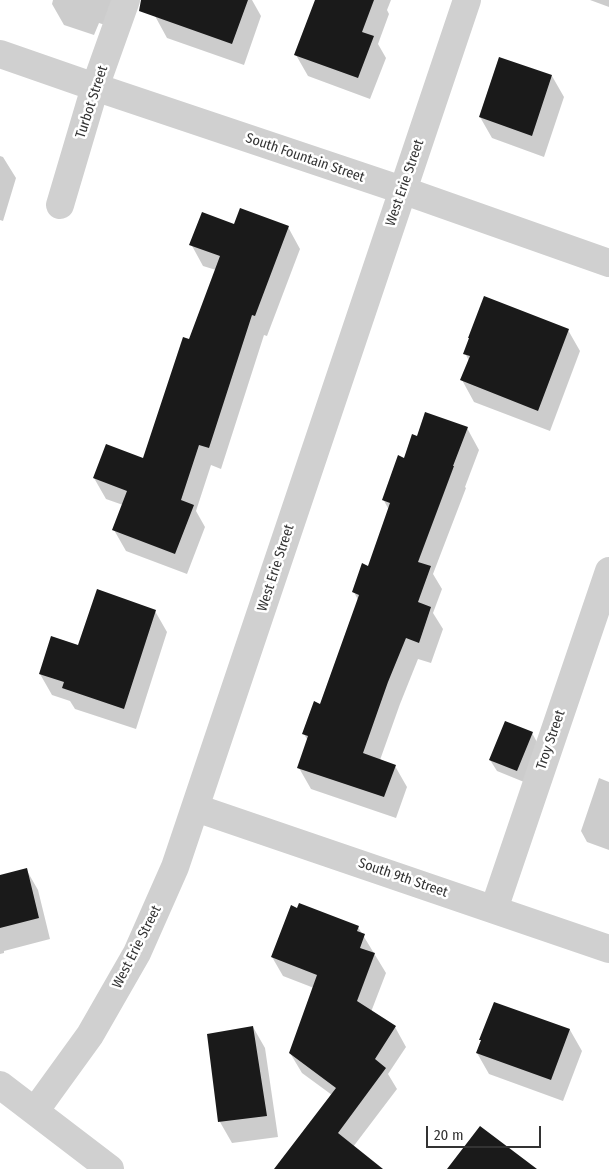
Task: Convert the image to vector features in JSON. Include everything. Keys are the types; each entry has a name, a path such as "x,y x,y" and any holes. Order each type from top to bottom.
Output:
{"street":[{"name":"Turbot Street","path":"60,205 95,87 126,0"},
{"name":"West Erie Street","path":"35,1111 90,1035 137,953 175,867 467,0"},
{"name":"South Fountain Street","path":"0,54 402,190 609,263"},
{"name":"Troy Street","path":"494,909 609,571"},
{"name":"South 9th Street","path":"196,808 609,949"},
{"path":"0,1085 110,1169"}],"building":[{"path":"141,0 248,0 232,44 139,11"},
{"path":"315,0 374,0 362,32 374,36 358,78 294,55"},
{"path":"499,57 552,75 532,136 479,117"},
{"path":"240,208 289,226 255,316 252,315 209,448 199,445 181,500 194,505 175,554 112,530 127,491 93,478 106,444 143,458 183,337 189,339 220,256 189,245 202,212 234,224"},
{"path":"484,296 569,329 538,411 460,380 470,356 463,354"},
{"path":"425,412 468,427 418,562 431,566 418,602 431,607 419,643 406,638 363,753 396,765 384,797 297,768 308,736 302,734 314,701 320,704 359,595 352,592 362,563 368,566 390,503 382,500 398,455 404,458 412,434 417,436"},
{"path":"97,589 156,610 124,709 62,688 64,682 39,674 51,636 78,645"},
{"path":"505,721 533,732 517,771 489,760"},
{"path":"27,868 39,918 0,928 0,875"},
{"path":"299,903 359,926 357,931 365,934 360,948 375,953 357,1001 396,1026 375,1059 386,1068 338,1133 383,1169 274,1169 336,1088 289,1053 317,975 271,957 291,905 297,908"},
{"path":"494,1002 570,1029 551,1080 476,1053"},
{"path":"253,1026 267,1116 218,1122 207,1034"},
{"path":"480,1126 537,1169 447,1169"}]}
